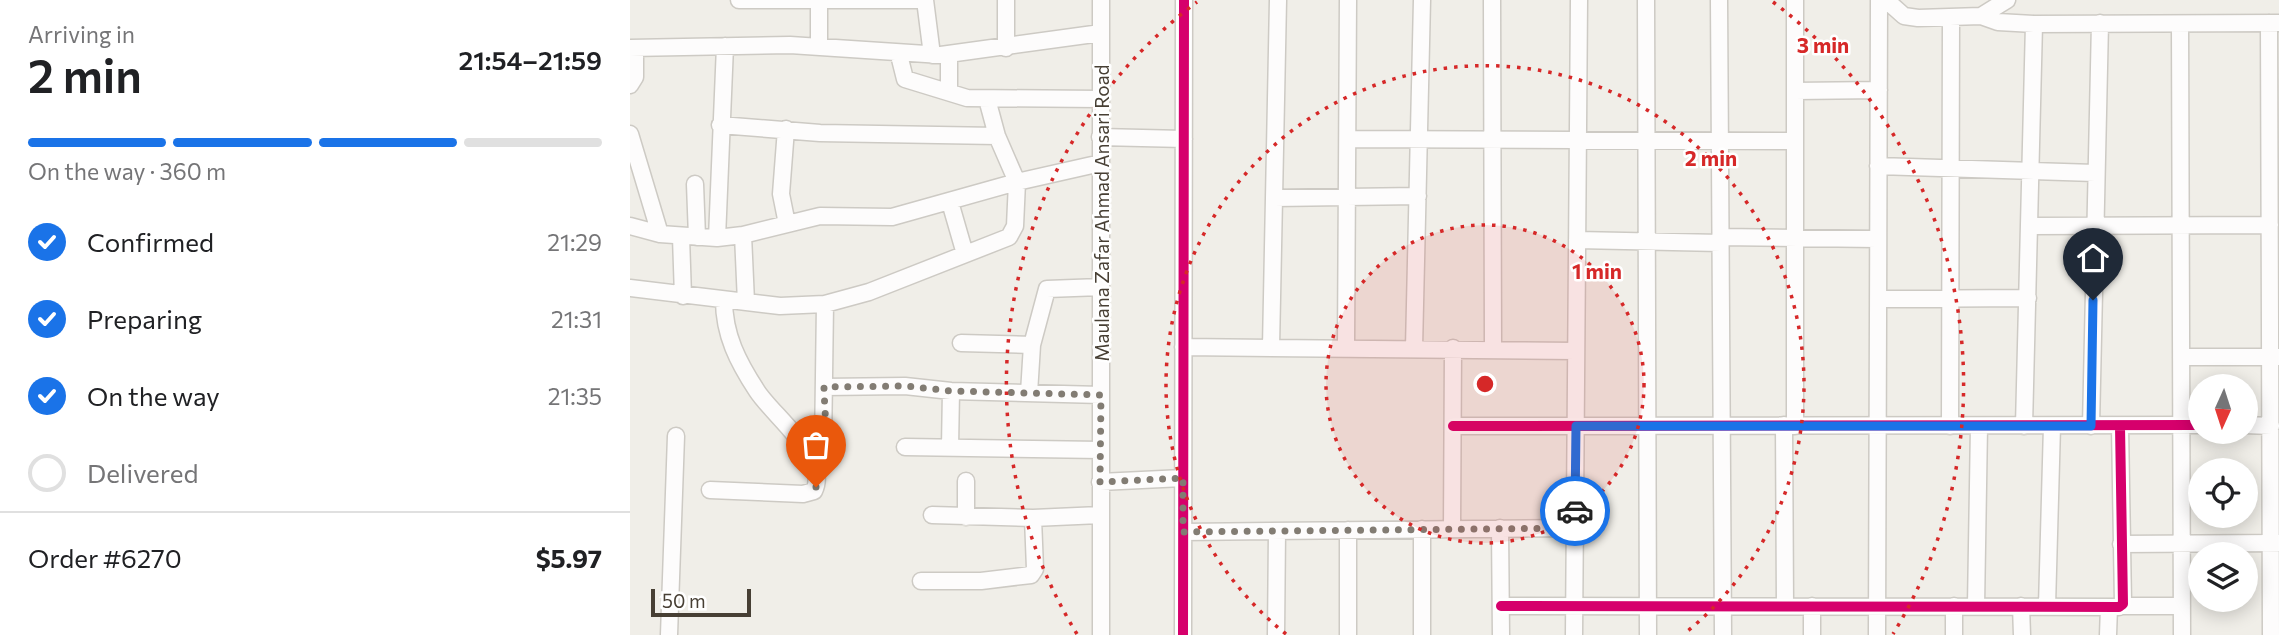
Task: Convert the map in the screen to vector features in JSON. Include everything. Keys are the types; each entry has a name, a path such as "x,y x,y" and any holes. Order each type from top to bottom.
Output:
{"street":[{"path":"739,0 925,0 932,55"},
{"path":"1006,0 1006,48"},
{"name":"Maulana Zafar Ahmad Ansari Road","path":"1101,0 1101,635"},
{"path":"1183,635 1184,0"},
{"path":"1271,347 1278,0"},
{"path":"1346,347 1348,0"},
{"path":"1414,348 1422,0"},
{"path":"1492,0 1493,349"},
{"path":"1574,635 1578,0"},
{"path":"1646,0 1648,635"},
{"path":"1719,0 1723,635"},
{"path":"1785,606 1795,238 1795,0"},
{"path":"1877,635 1879,0"},
{"path":"1885,0 1918,18 1981,16 1998,22 2034,24 2274,23 2270,225 2275,357 2271,426 2275,603 2271,635"},
{"path":"818,47 823,1"},
{"path":"1981,16 2001,1"},
{"path":"1998,22 2001,1"},
{"path":"1950,426 1951,17"},
{"path":"2091,426 2100,23"},
{"path":"2024,426 2034,24"},
{"path":"2180,24 2182,635"},
{"path":"630,85 635,77 632,48 818,47 899,55 932,55 1006,48 1101,33"},
{"path":"717,237 725,46"},
{"path":"949,54 949,90"},
{"path":"899,55 905,79 949,90 967,98 1100,99"},
{"path":"1795,91 1879,90"},
{"path":"630,288 780,306 825,304 869,292 1009,237 1014,232 1017,182 997,136 987,99"},
{"path":"720,125 786,130 936,133 953,137 997,136"},
{"path":"786,130 781,194 787,224"},
{"path":"630,134 660,234"},
{"path":"1100,137 1184,139"},
{"path":"1348,139 1795,141"},
{"path":"630,226 660,234 717,237 743,235 820,216 892,217 1017,182 1101,163"},
{"path":"1878,166 2095,173"},
{"path":"683,296 695,184"},
{"path":"1274,198 1418,196"},
{"path":"950,202 965,254"},
{"path":"2030,226 2270,225"},
{"path":"743,235 746,302"},
{"path":"1577,240 1647,243 1795,238 1877,239"},
{"path":"1029,393 1032,345 1047,289 1101,287"},
{"path":"1878,299 2028,298"},
{"path":"710,490 809,494 816,487 815,467 799,441 758,394 737,357 725,330 724,300"},
{"path":"815,467 821,460 823,447 825,304"},
{"path":"961,343 1032,345"},
{"path":"1183,347 1576,351"},
{"path":"1452,529 1453,348"},
{"path":"2181,357 2275,357"},
{"path":"824,387 905,386 951,391 1101,395"},
{"path":"950,447 951,391"},
{"path":"1453,426 2188,425"},
{"path":"1976,606 1979,426"},
{"path":"2047,606 2052,426"},
{"path":"2108,635 2115,607 2120,544 2120,426"},
{"path":"2258,426 2271,426"},
{"path":"669,635 676,436"},
{"path":"905,447 1101,450"},
{"path":"1100,482 1183,478"},
{"path":"966,517 967,481"},
{"path":"932,515 1033,518 1100,515"},
{"path":"921,581 981,580 1031,575 1035,569 1033,518"},
{"path":"1500,528 1501,635"},
{"path":"1183,532 1575,528"},
{"path":"1422,529 1422,635"},
{"path":"1348,530 1348,635"},
{"path":"1276,635 1277,531"},
{"path":"2120,544 2275,543"},
{"path":"1501,606 2182,606"},
{"path":"1812,606 1812,635"},
{"path":"1954,606 1954,635"},
{"path":"2021,606 2022,635"}],"cycle path":[{"path":"1183,635 1184,0"},
{"path":"1453,426 2188,425"},
{"path":"1501,606 2119,607 2123,604 2120,426"}],"way so far":[{"path":"816,487 815,467 821,460 823,447 824,387 919,386 951,391 1101,395 1100,482 1183,478 1183,532 1575,528 1575,511"}],"route":[{"path":"1575,511 1576,426 2091,426 2093,300"}]}
